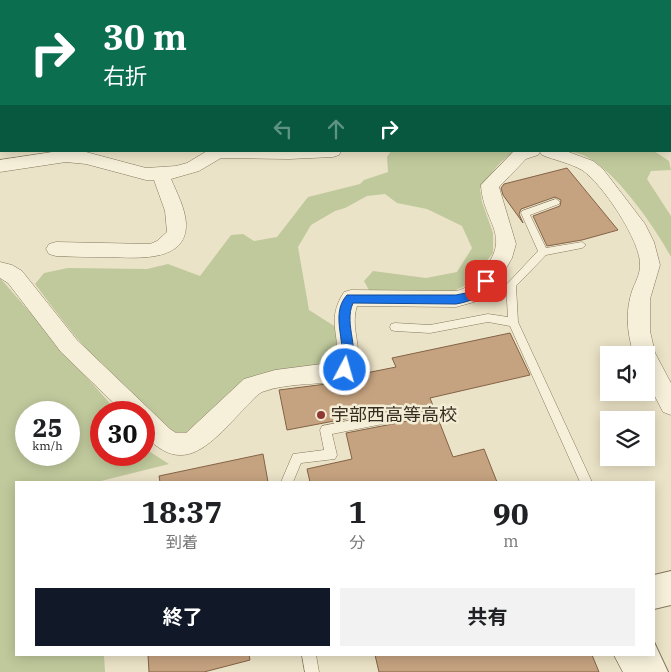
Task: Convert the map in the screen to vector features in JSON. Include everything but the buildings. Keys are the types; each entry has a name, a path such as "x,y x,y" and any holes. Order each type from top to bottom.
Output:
{"street":[{"path":"0,166 66,156 86,158 146,174 164,174 193,167 218,152 310,152"},
{"path":"155,429 167,441 178,446 189,445 198,439 252,386 262,381 331,374 345,370 349,364 349,356 344,320 347,303 351,298 456,300 469,297 478,292 503,260 508,244 504,228 490,193 490,185 520,155 529,152"},
{"path":"551,152 587,165 597,173 642,236 648,252 650,266 639,302 638,324 641,346"},
{"path":"56,250 68,248 150,251 162,248 174,240 177,229 175,212 162,178 164,174"},
{"path":"0,270 5,270 15,277 69,346 126,401"},
{"path":"655,374 671,405"},
{"path":"655,592 671,588"},
{"path":"642,656 650,672"}],"lane":[{"path":"543,252 525,213 556,202"},
{"path":"582,245 543,252 511,285 513,322 586,481"},
{"path":"395,327 430,329 488,318 513,322"},
{"path":"287,481 297,458 331,455 326,430 408,414"},
{"path":"309,656 312,672"},
{"path":"622,656 630,672"}],"green space":[{"path":"390,152 517,152 503,160 480,189 482,202 493,233 493,253 468,284 454,291 370,292 364,281 373,271 426,278 457,272 472,248 462,226 427,209 397,203 385,194 367,196 311,225 298,247 309,310 339,329 341,359 323,368 265,377 193,432 174,432 155,417 155,401 134,400 99,364 35,284 44,273 68,268 147,269 168,264 200,276 231,235 243,234 254,241 277,237 308,197 360,184 364,180 388,172 387,157"},
{"path":"572,152 656,152 669,161 671,170 651,171 647,179 671,216 671,257 655,230 633,200 608,172 583,155"},
{"path":"0,278 108,401 90,401 90,466 155,466 155,455 169,464 101,481 15,481 15,656 104,656 105,672 0,672"}],"place":[{"name":"宇部西高等高校","path":"321,415"}],"route":[{"path":"345,370 349,364 349,356 344,320 347,303 351,298 456,300 469,297 478,292 486,281"}]}
